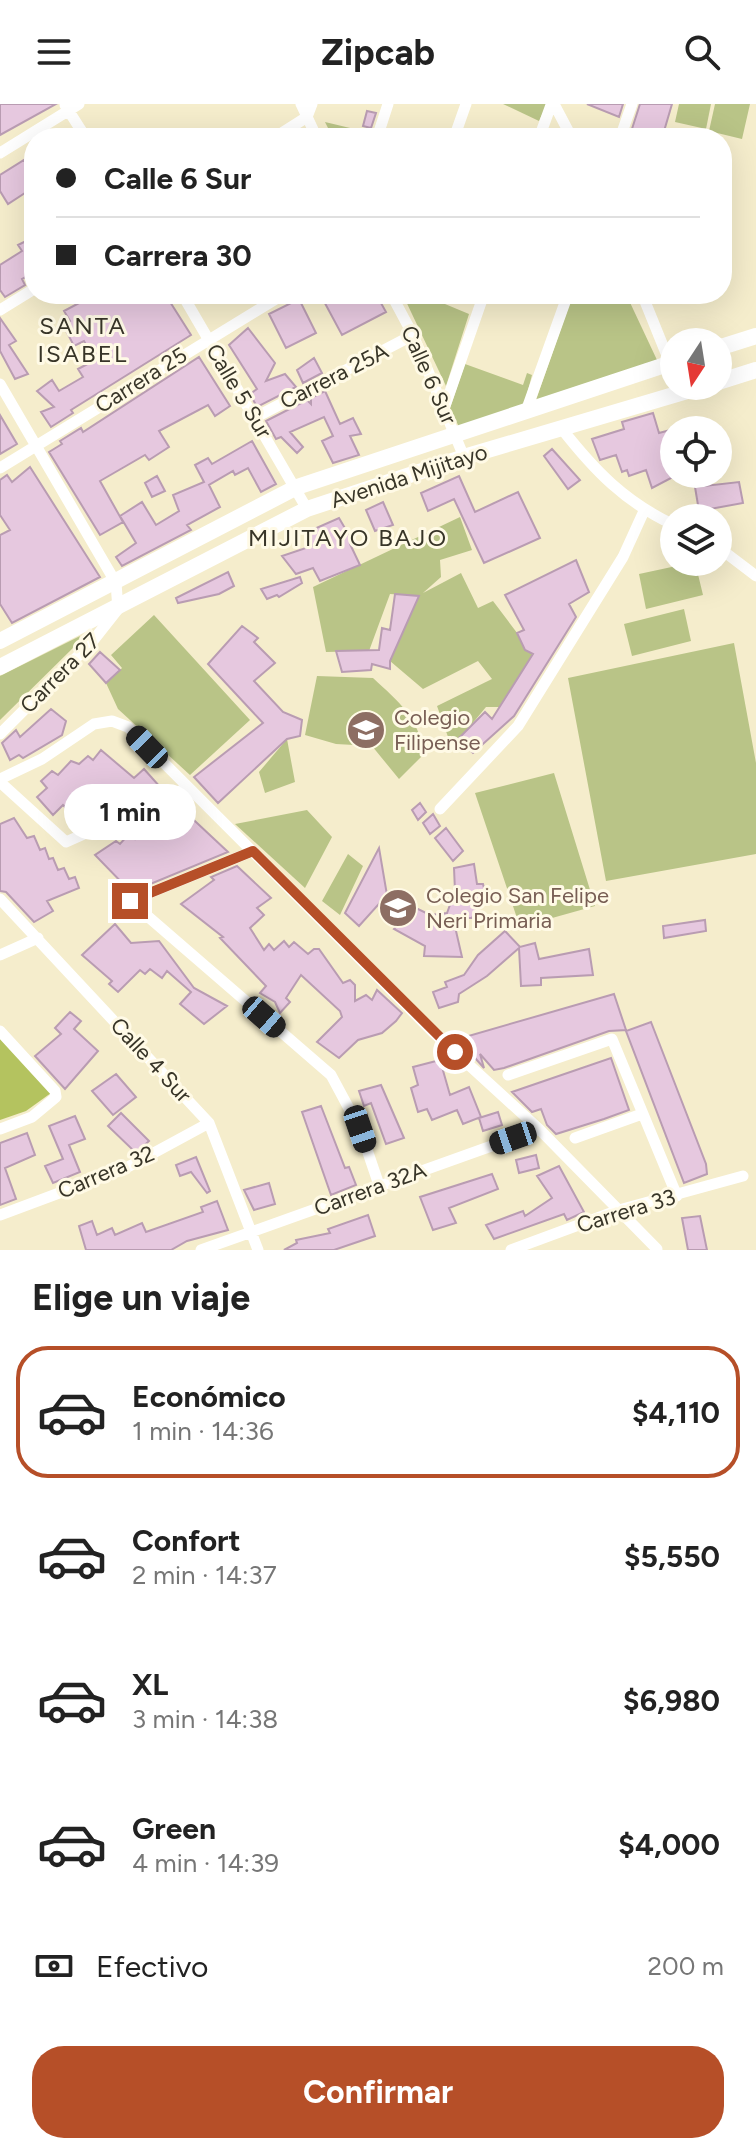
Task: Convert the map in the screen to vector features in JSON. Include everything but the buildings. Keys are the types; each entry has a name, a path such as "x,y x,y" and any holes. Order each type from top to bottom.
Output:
{"main road":[{"path":"732,344 756,336"},
{"name":"Avenida Mijitayo","path":"0,641 297,487 660,370"},
{"path":"732,378 756,370"},
{"name":"Avenida Mijitayo","path":"0,667 118,609 307,509 660,396"}],"street":[{"path":"301,104 312,128"},
{"path":"290,128 307,117 312,104"},
{"path":"380,128 388,104"},
{"path":"458,128 466,104"},
{"path":"624,128 632,104"},
{"path":"543,128 552,105"},
{"path":"552,105 566,128"},
{"path":"38,128 71,106 81,128"},
{"path":"0,153 24,137"},
{"path":"0,310 24,295"},
{"name":"Calle 5 Sur","path":"188,304 297,487 307,509"},
{"name":"Carrera 25","path":"0,468 267,304"},
{"name":"Calle 6 Sur","path":"398,304 445,406 464,457"},
{"path":"445,406 481,304"},
{"path":"526,411 564,304"},
{"path":"646,304 660,336"},
{"name":"Carrera 25A","path":"256,417 413,335"},
{"path":"0,384 116,583 118,609"},
{"path":"562,429 596,472 644,511 660,518"},
{"path":"440,809 518,726 623,557 644,511"},
{"path":"732,558 756,576"},
{"name":"Carrera 27","path":"0,734 92,642 118,609"},
{"path":"187,788 66,842 0,780 42,759 94,724 112,721 128,727 434,1033 539,1129 657,1249"},
{"path":"253,851 130,901 331,1075 360,1129 379,1185"},
{"name":"Calle 4 Sur","path":"0,899 209,1123 258,1250"},
{"path":"0,955 38,938"},
{"path":"0,1031 55,1091 56,1097 32,1117 0,1129"},
{"path":"508,1075 612,1039 677,1196"},
{"path":"575,1138 642,1114"},
{"name":"Carrera 32","path":"0,1215 126,1168 209,1123"},
{"name":"Carrera 32A","path":"201,1250 539,1129"},
{"name":"Carrera 33","path":"511,1250 619,1210 743,1176"}],"green space":[{"path":"503,104 547,104 539,121"},
{"path":"679,104 711,104 706,128 675,122"},
{"path":"715,104 750,104 742,139 732,137 732,128 710,128"},
{"path":"325,122 350,128 328,128"},
{"path":"407,304 445,304 469,314 446,386"},
{"path":"570,304 631,304 657,360 536,400"},
{"path":"465,364 523,385 527,373 532,375 524,405 459,427 450,408"},
{"path":"460,517 472,550 440,560 441,577 423,593 461,573 478,608 493,601 533,654 499,707 486,707 452,748 437,706 492,679 478,661 423,689 390,661 419,596 390,594 369,651 326,652 313,587"},
{"path":"660,570 660,576 698,576 703,595 646,609 639,574"},
{"path":"684,609 691,641 632,656 624,624"},
{"path":"154,615 250,720 190,775 118,709 106,683 122,668 111,655"},
{"path":"80,636 77,644 0,720 0,676"},
{"path":"734,643 756,763 756,854 606,881 568,678"},
{"path":"317,676 373,678 413,720 424,754 399,779 372,746 336,744 305,735"},
{"path":"287,739 295,782 265,793 259,772"},
{"path":"554,773 595,906 520,927 475,793"},
{"path":"307,810 332,837 305,888 235,824"},
{"path":"348,854 363,866 340,915 322,901"},
{"path":"0,1036 51,1093 26,1111 0,1120"}],"place":[{"name":"Colegio Filipense","path":"366,730"},
{"name":"Colegio San Felipe Neri Primaria","path":"398,908"}],"district":[{"name":"SANTA ISABEL","path":"83,339"},
{"name":"MIJITAYO BAJO","path":"348,537"}],"route":[{"path":"130,901 253,851 455,1052"}]}
